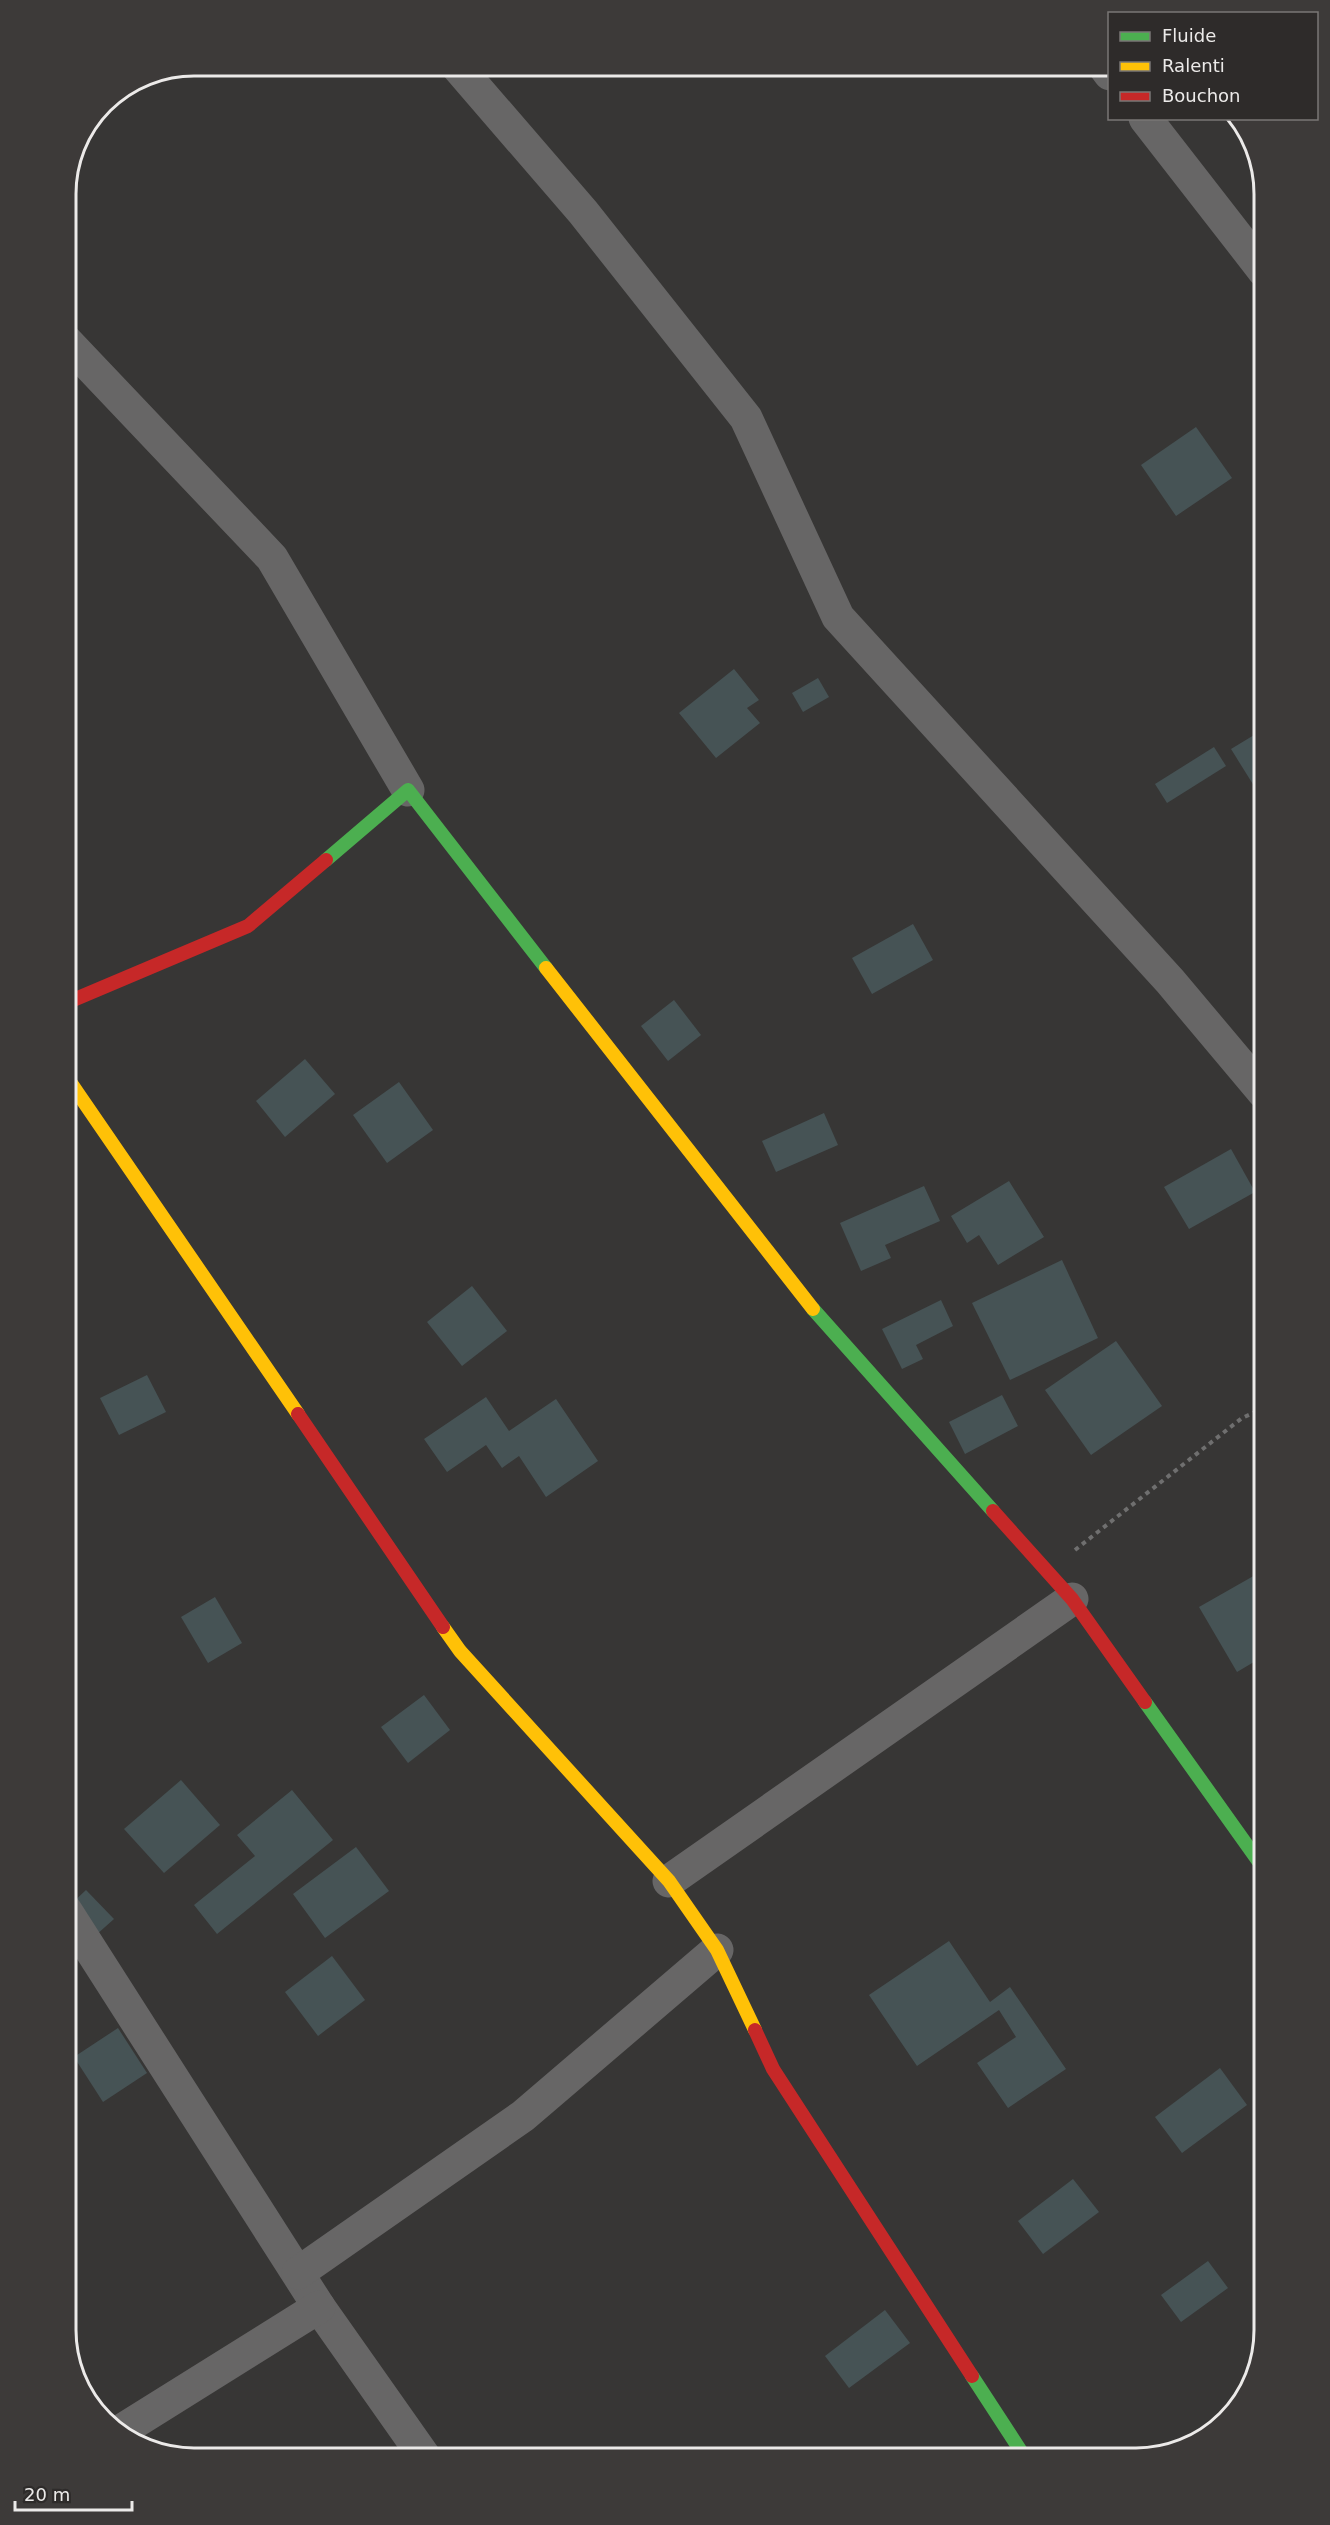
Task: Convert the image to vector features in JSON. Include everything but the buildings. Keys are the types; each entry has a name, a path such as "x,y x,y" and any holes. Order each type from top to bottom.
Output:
{"street":[{"path":"466,76 583,212 746,418 837,617 1170,981 1254,1081"},
{"path":"1147,120 1254,258"},
{"path":"77,353 272,558 408,790 797,1291 1072,1599 1254,1855"},
{"path":"77,999 248,926 408,790"},
{"path":"77,1091 460,1651 669,1881 717,1950 773,2069 1019,2448"},
{"path":"669,1881 1072,1599"},
{"path":"76,1927 319,2307 418,2448"},
{"path":"298,2273 523,2116 717,1950"},
{"path":"126,2427 319,2307"}],"path":[{"path":"1047,1572 1242,1418 1254,1413"}],"traffic: fast":[{"path":"326,860 408,790 546,968"},
{"path":"813,1309 993,1511"},
{"path":"1145,1702 1254,1855"},
{"path":"972,2376 1019,2448"}],"traffic: slow":[{"path":"546,968 813,1309"},
{"path":"77,1091 298,1414"},
{"path":"443,1627 460,1651 669,1881 717,1950 755,2030"}],"traffic: jam":[{"path":"77,999 248,926 326,860"},
{"path":"298,1414 443,1627"},
{"path":"993,1511 1072,1599 1145,1702"},
{"path":"755,2030 773,2069 972,2376"}]}
